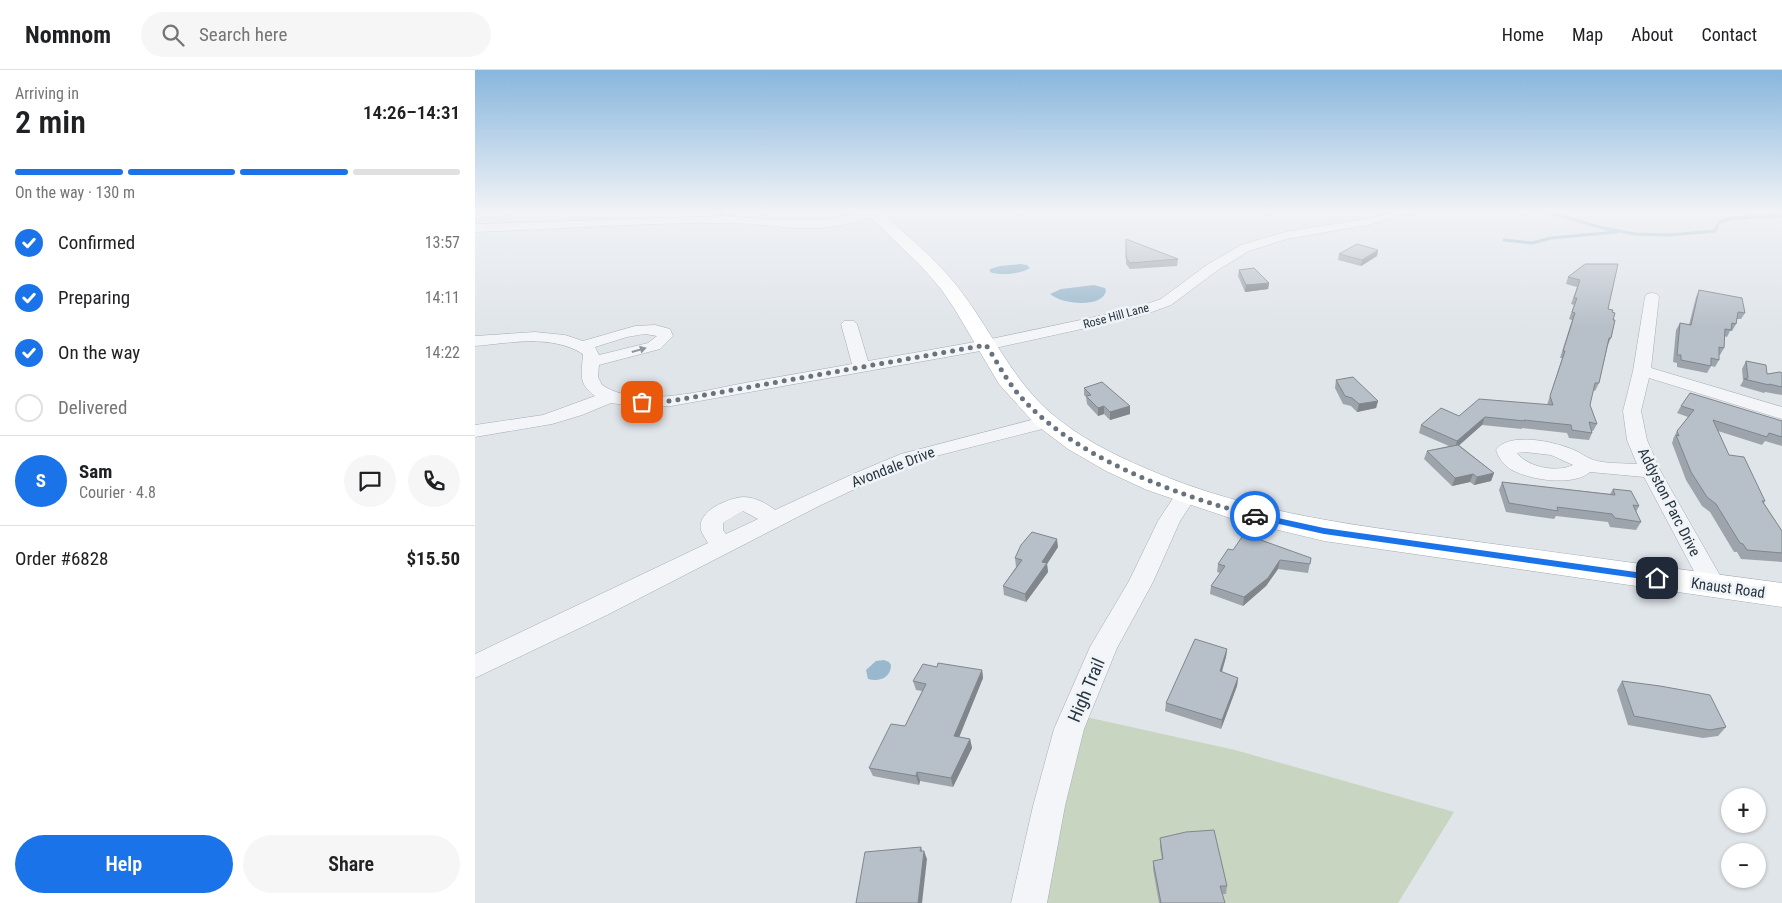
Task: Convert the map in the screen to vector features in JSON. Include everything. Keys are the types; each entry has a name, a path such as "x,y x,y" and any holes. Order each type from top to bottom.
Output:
{"main road":[{"name":"Knaust Road","path":"911,250 946,283 1015,390 1047,422 1114,463 1187,494 1253,516 1324,531 1782,595"}],"street":[{"name":"Rose Hill Lane","path":"609,397 642,402 671,401 986,345 1135,313 1166,302 1213,266 1242,250"},
{"name":"Addyston Parc Drive","path":"1652,297 1642,371 1632,411 1637,440 1651,472 1714,586"},
{"path":"849,324 861,367"},
{"path":"583,346 637,330 649,329 664,332 665,336 654,346 592,362"},
{"path":"475,341 535,338 558,339 583,346 591,352 590,379 596,387 609,397"},
{"path":"1642,371 1782,413"},
{"path":"475,431 545,420 575,411 609,397"},
{"name":"Avondale Drive","path":"475,667 774,520 910,458 1047,422"},
{"path":"1585,465 1651,472"},
{"name":"High Trail","path":"1029,903 1049,806 1069,729 1104,648 1141,582 1169,521 1187,494"},
{"path":"722,546 712,530 712,521 730,508 751,504 760,508 774,520"}],"green space":[{"path":"1086,717 1235,750 1454,812 1398,903 1043,903 1055,833"}],"water":[{"path":"1027,265 1030,268 1010,274 990,272 990,269 1000,266"},
{"path":"1094,285 1105,288 1106,291 1103,297 1089,302 1071,302 1050,294 1061,289"},
{"path":"884,660 891,665 887,676 876,680 868,679 866,670 876,661"}],"building":[{"path":"1126,250 1154,250 1178,259 1130,263 1126,258"},
{"path":"1346,250 1378,250 1362,260 1339,254"},
{"path":"1585,264 1618,264 1608,309 1613,310 1612,312 1615,313 1613,320 1615,320 1599,383 1595,383 1590,405 1597,424 1589,422 1592,433 1572,430 1571,425 1485,417 1457,441 1421,425 1441,408 1459,416 1479,399 1553,405 1550,396 1575,313 1572,312 1577,298 1574,298 1580,280 1568,277"},
{"path":"1254,268 1269,283 1246,285 1239,270"},
{"path":"1699,290 1742,298 1745,313 1738,312 1736,324 1732,323 1731,330 1725,329 1724,348 1719,347 1719,360 1711,358 1711,366 1681,360 1681,355 1677,355 1680,323 1691,325"},
{"path":"1746,361 1766,365 1767,374 1782,373 1782,387 1744,379 1748,378"},
{"path":"1353,377 1378,401 1359,404 1352,398 1345,396 1336,380"},
{"path":"1102,382 1130,406 1110,412 1104,406 1098,408 1086,396 1091,395 1084,388"},
{"path":"1690,393 1782,421 1782,437 1769,433 1767,437 1713,420 1729,455 1744,457 1765,501 1762,501 1782,531 1782,553 1747,550 1740,543 1716,504 1707,497 1691,472 1676,435 1679,436 1677,431 1694,410 1681,406"},
{"path":"1458,445 1494,473 1477,477 1473,474 1455,478 1427,451"},
{"path":"1502,482 1615,495 1613,489 1631,491 1639,506 1633,505 1641,522 1615,518 1612,514 1557,507 1558,511 1509,503"},
{"path":"1032,532 1057,539 1042,562 1047,563 1025,594 1003,586 1022,560 1015,558 1021,545"},
{"path":"1244,534 1311,558 1310,564 1280,560 1268,578 1244,597 1211,586 1225,566 1218,564 1228,549 1233,550"},
{"path":"1195,639 1227,649 1220,671 1238,678 1222,720 1166,703"},
{"path":"938,663 982,670 954,736 970,739 951,778 917,772 916,776 869,768 891,724 905,726 926,684 913,681 923,664 937,667"},
{"path":"1622,681 1710,695 1726,727 1710,730 1634,716"},
{"path":"1214,830 1227,886 1220,886 1225,903 1161,903 1153,861 1163,859 1160,838 1186,832"},
{"path":"921,847 920,851 924,851 918,903 856,903 865,852"}],"way so far":[{"path":"642,402 671,401 986,345 1015,390 1047,422 1089,450 1141,477 1166,487 1255,516"}],"route":[{"path":"1255,516 1286,524 1394,542 1657,578"}]}
